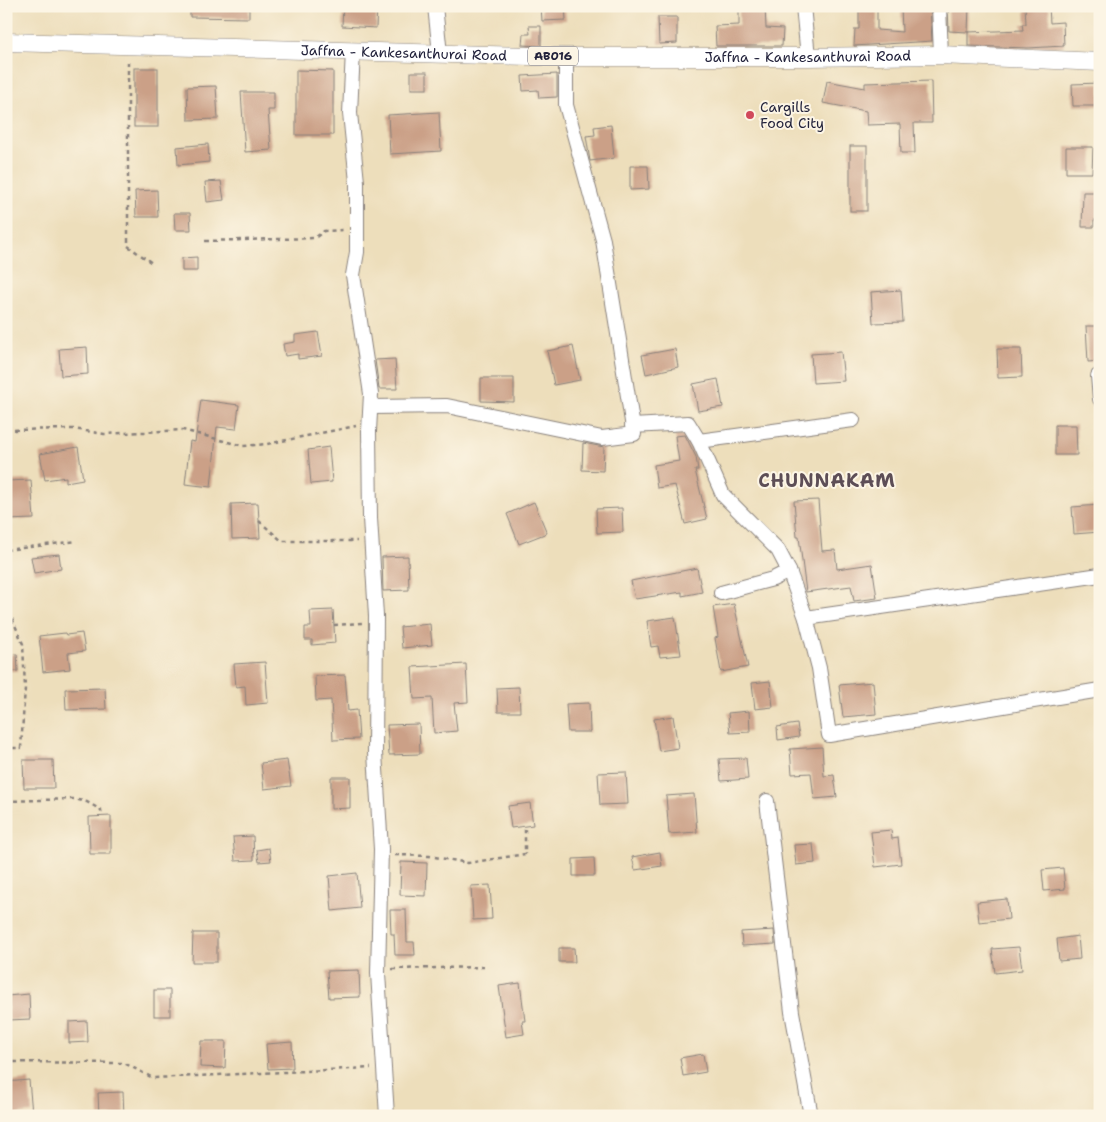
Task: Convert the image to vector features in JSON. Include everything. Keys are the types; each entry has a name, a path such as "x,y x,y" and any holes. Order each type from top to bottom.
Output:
{"main road":[{"name":"Jaffna - Kankesanthurai Road","path":"6,42 566,57 940,55 1100,62"}],"street":[{"path":"436,6 440,54"},
{"path":"802,6 808,57"},
{"path":"939,6 940,55"},
{"path":"353,51 350,113 357,182 357,252 353,275 372,407 370,424 371,540 376,623 375,752 381,855 378,969 387,1116"},
{"path":"372,407 447,406 602,438 634,434 603,240 566,105 566,57"},
{"path":"1098,376 1100,399"},
{"path":"699,441 853,420"},
{"path":"632,426 688,423 699,441 723,495 778,550 789,571 806,618 820,668 829,735 1100,690"},
{"path":"722,593 773,579 789,571"},
{"path":"806,618 1100,575"},
{"path":"767,801 792,1012 811,1116"}],"path":[{"path":"128,45 128,246 152,262"},
{"path":"206,241 315,238 324,231 357,229"},
{"path":"7,431 74,428 104,434 183,430 242,446 266,444 370,424"},
{"path":"259,521 282,541 371,540"},
{"path":"6,550 77,541"},
{"path":"6,604 23,644 25,688 21,748 6,748"},
{"path":"334,625 376,623"},
{"path":"6,801 74,799 88,802 101,810 102,816"},
{"path":"381,855 428,856 468,863 525,854 525,826"},
{"path":"378,969 484,967"},
{"path":"6,1062 124,1063 152,1078 384,1068"}],"building":[{"path":"190,6 249,6 249,18 190,17"},
{"path":"343,6 377,6 376,28 342,26"},
{"path":"541,6 565,6 566,20 542,21"},
{"path":"739,6 765,6 766,28 783,29 782,46 716,46 715,26 739,25"},
{"path":"859,6 877,6 877,30 902,32 901,6 930,6 932,41 854,46 855,29 859,29"},
{"path":"948,6 969,6 968,32 949,31"},
{"path":"1025,6 1049,6 1050,23 1063,22 1064,46 1028,48 968,46 968,32 1023,30 1022,24 1026,24"},
{"path":"658,17 677,17 677,43 659,44"},
{"path":"529,26 541,26 541,46 522,45 523,34 530,34"},
{"path":"134,68 158,68 158,127 134,127"},
{"path":"296,70 333,71 333,135 296,135"},
{"path":"411,72 427,72 427,89 411,89"},
{"path":"557,74 557,97 539,98 538,90 523,91 522,76"},
{"path":"827,81 865,88 865,83 931,81 932,123 914,123 915,153 901,153 900,124 867,125 866,111 823,103"},
{"path":"1100,83 1100,106 1073,106 1072,84"},
{"path":"216,86 218,119 188,120 187,87"},
{"path":"241,92 274,92 274,110 268,110 271,150 245,152"},
{"path":"439,112 441,151 390,154 388,115"},
{"path":"611,125 614,158 590,161 586,136 595,135 594,127"},
{"path":"208,144 209,162 178,165 177,147"},
{"path":"850,146 867,146 867,211 850,211"},
{"path":"1066,147 1093,147 1092,173 1066,173"},
{"path":"630,166 648,166 649,189 630,190"},
{"path":"221,181 224,200 207,202 205,182"},
{"path":"157,190 158,217 136,217 135,191"},
{"path":"1083,192 1100,192 1100,220 1094,220 1094,227 1082,227"},
{"path":"174,213 190,213 191,230 175,230"},
{"path":"197,257 197,271 182,271 182,258"},
{"path":"901,290 903,322 873,323 871,292"},
{"path":"1086,326 1100,326 1100,361 1088,362"},
{"path":"318,332 322,356 298,359 298,354 285,356 283,344 295,342 295,335"},
{"path":"573,346 580,380 554,385 547,351"},
{"path":"87,347 88,374 61,376 59,349"},
{"path":"675,349 678,367 646,374 642,355"},
{"path":"997,349 1021,349 1022,377 998,378"},
{"path":"841,352 844,381 813,383 811,354"},
{"path":"395,359 397,389 379,389 375,360"},
{"path":"481,378 514,378 514,402 481,401"},
{"path":"718,379 723,407 698,411 693,384"},
{"path":"201,400 239,405 236,429 217,427 211,487 185,484 190,441 195,442"},
{"path":"1055,425 1076,425 1077,455 1055,455"},
{"path":"685,435 696,457 698,470 695,470 707,519 685,524 675,485 657,488 654,465 679,461 675,436"},
{"path":"583,443 604,447 603,471 582,470"},
{"path":"78,447 83,479 66,482 66,477 45,480 40,454"},
{"path":"329,447 332,482 311,484 308,450"},
{"path":"31,480 34,519 6,520 6,481"},
{"path":"818,500 822,551 835,550 837,569 872,564 877,598 854,601 851,586 806,592 799,537 797,537 794,501"},
{"path":"534,502 547,533 519,544 507,514"},
{"path":"258,503 260,538 232,539 231,504"},
{"path":"1100,505 1100,532 1074,534 1072,507"},
{"path":"622,508 623,532 597,533 596,509"},
{"path":"59,554 61,569 34,573 31,557"},
{"path":"408,556 409,590 383,591 382,557"},
{"path":"697,568 702,592 682,596 682,592 635,599 631,581"},
{"path":"734,604 748,667 721,672 715,638 718,637 713,607"},
{"path":"333,610 335,643 312,645 312,640 305,640 305,627 311,627 310,611"},
{"path":"675,617 681,655 660,657 658,646 651,647 647,621"},
{"path":"430,624 432,645 402,648 400,627"},
{"path":"65,633 66,635 82,633 85,651 68,653 70,669 43,672 39,636"},
{"path":"17,654 18,671 6,671 6,655"},
{"path":"265,662 268,703 246,705 245,686 236,687 234,664"},
{"path":"466,664 468,702 454,703 457,731 434,733 432,698 414,699 412,667"},
{"path":"345,675 348,711 357,710 359,739 333,740 331,700 316,701 315,676"},
{"path":"770,681 773,707 755,709 752,683"},
{"path":"873,682 876,714 843,717 839,685"},
{"path":"519,687 520,712 498,712 497,688"},
{"path":"105,688 106,709 66,710 65,689"},
{"path":"589,703 590,732 568,732 566,704"},
{"path":"749,711 750,732 730,733 728,713"},
{"path":"673,716 678,748 659,751 654,719"},
{"path":"419,724 420,754 389,755 387,725"},
{"path":"797,724 799,737 778,740 777,727"},
{"path":"822,747 824,776 834,775 837,797 814,799 811,773 792,774 790,749"},
{"path":"746,758 748,779 721,781 719,759"},
{"path":"23,760 53,760 54,788 24,788"},
{"path":"287,760 291,786 264,789 261,763"},
{"path":"626,772 628,804 600,805 598,773"},
{"path":"331,777 350,777 350,808 331,809"},
{"path":"694,794 697,832 669,834 666,796"},
{"path":"530,803 533,825 511,828 508,806"},
{"path":"111,816 111,854 90,854 89,817"},
{"path":"891,830 892,839 898,838 901,864 875,867 871,832"},
{"path":"253,836 254,860 235,861 233,837"},
{"path":"813,844 815,863 796,865 794,845"},
{"path":"269,848 271,861 259,862 257,850"},
{"path":"660,852 662,866 635,870 632,857"},
{"path":"594,858 595,876 573,876 573,859"},
{"path":"401,862 427,863 426,896 400,895"},
{"path":"1063,868 1065,889 1044,891 1042,870"},
{"path":"357,873 360,908 332,911 329,876"},
{"path":"490,885 492,919 473,920 471,886"},
{"path":"1007,899 1009,919 979,922 977,902"},
{"path":"390,910 406,910 407,942 414,942 415,955 395,955 394,934 391,934"},
{"path":"774,930 775,944 742,946 741,932"},
{"path":"193,933 217,933 217,962 192,962"},
{"path":"1078,936 1080,959 1059,961 1057,939"},
{"path":"1019,947 1022,970 995,973 992,949"},
{"path":"559,948 574,948 575,962 559,962"},
{"path":"359,970 360,997 329,998 327,971"},
{"path":"520,983 525,1021 522,1021 524,1034 506,1037 499,986"},
{"path":"154,990 170,990 170,1016 154,1016"},
{"path":"29,994 30,1019 9,1020 7,996"},
{"path":"87,1021 88,1042 69,1043 69,1022"},
{"path":"201,1041 226,1041 225,1068 200,1067"},
{"path":"292,1042 293,1068 268,1069 266,1044"},
{"path":"703,1054 706,1072 683,1076 680,1058"},
{"path":"29,1080 32,1113 7,1115 6,1082"},
{"path":"123,1092 124,1116 99,1116 98,1093"}],"place":[{"name":"Cargills Food City","path":"750,115"}],"district":[{"name":"CHUNNAKAM","path":"827,480"}]}
